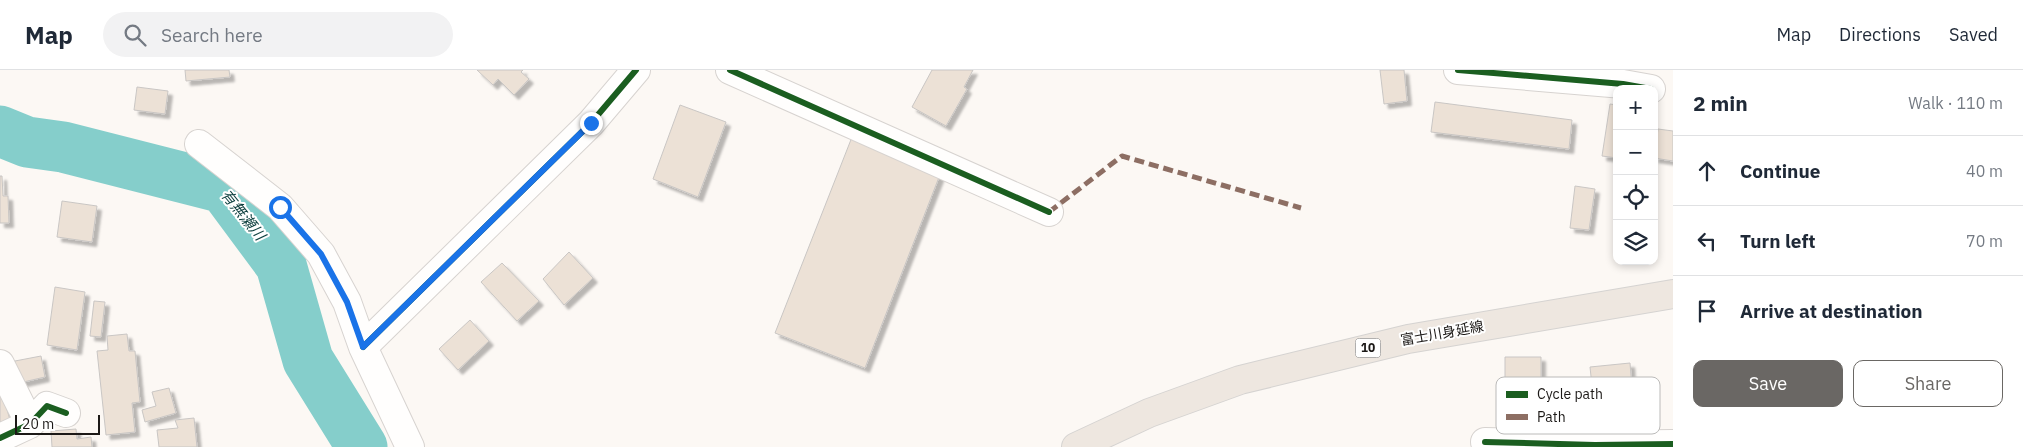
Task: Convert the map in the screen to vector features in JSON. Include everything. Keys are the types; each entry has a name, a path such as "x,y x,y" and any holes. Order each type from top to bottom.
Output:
{"main road":[{"name":"富士川身延線","path":"1076,447 1149,413 1240,380 1408,339 1673,294"}],"street":[{"path":"363,347 591,123 636,70"},
{"path":"730,70 1049,212"},
{"path":"1458,70 1630,85"},
{"path":"1658,90 1673,92"},
{"path":"199,144 280,207 321,254 347,302 363,347 410,447"},
{"path":"0,364 30,424"},
{"path":"0,438 30,424 47,406 66,413"},
{"path":"1485,442 1595,445 1673,444"}],"building":[{"path":"185,70 229,70 230,77 186,81"},
{"path":"477,70 523,70 521,72 529,79 514,95 498,79 493,85"},
{"path":"932,70 973,70 964,87 967,89 946,126 912,107"},
{"path":"1380,70 1404,70 1407,101 1384,104"},
{"path":"137,87 168,91 165,114 134,110"},
{"path":"1435,102 1572,120 1569,149 1431,132"},
{"path":"1610,104 1613,104 1613,157 1602,156"},
{"path":"680,105 726,122 698,197 653,179"},
{"path":"1658,129 1673,131 1673,161 1658,159"},
{"path":"852,137 941,172 865,368 775,333"},
{"path":"0,176 2,176 3,196 8,196 9,223 0,223"},
{"path":"1575,186 1595,189 1589,230 1570,228"},
{"path":"62,201 97,206 92,242 57,237"},
{"path":"569,252 593,278 564,305 543,279"},
{"path":"502,263 539,301 517,321 481,282"},
{"path":"55,287 85,292 77,350 47,345"},
{"path":"94,301 105,302 101,337 90,336"},
{"path":"470,320 489,341 458,370 439,349"},
{"path":"127,334 129,351 135,351 140,402 132,403 135,432 106,435 97,351 108,350 107,336"},
{"path":"41,356 45,377 19,383 15,361"},
{"path":"1505,357 1541,357 1541,377 1505,377"},
{"path":"1630,363 1631,377 1591,377 1590,367"},
{"path":"0,385 10,420 0,422"},
{"path":"169,388 176,413 145,422 142,410 156,406 152,392"},
{"path":"194,418 197,447 159,447 157,430 178,428 175,420"},
{"path":"76,429 77,439 91,437 92,447 52,447 51,431"}],"waterway":[{"name":"有無瀬川","path":"0,131 27,142 63,147 224,188 281,265 308,360 362,447"}],"marked path":[{"path":"1049,212 1122,156 1301,208"}],"cycle path":[{"path":"363,347 591,123 636,70"},
{"path":"730,70 1049,212"},
{"path":"1458,70 1629,85"},
{"path":"0,438 30,424 47,406 66,413"},
{"path":"1485,442 1595,445 1673,444"}],"route":[{"path":"280,207 321,254 347,302 363,347 591,123"}]}
